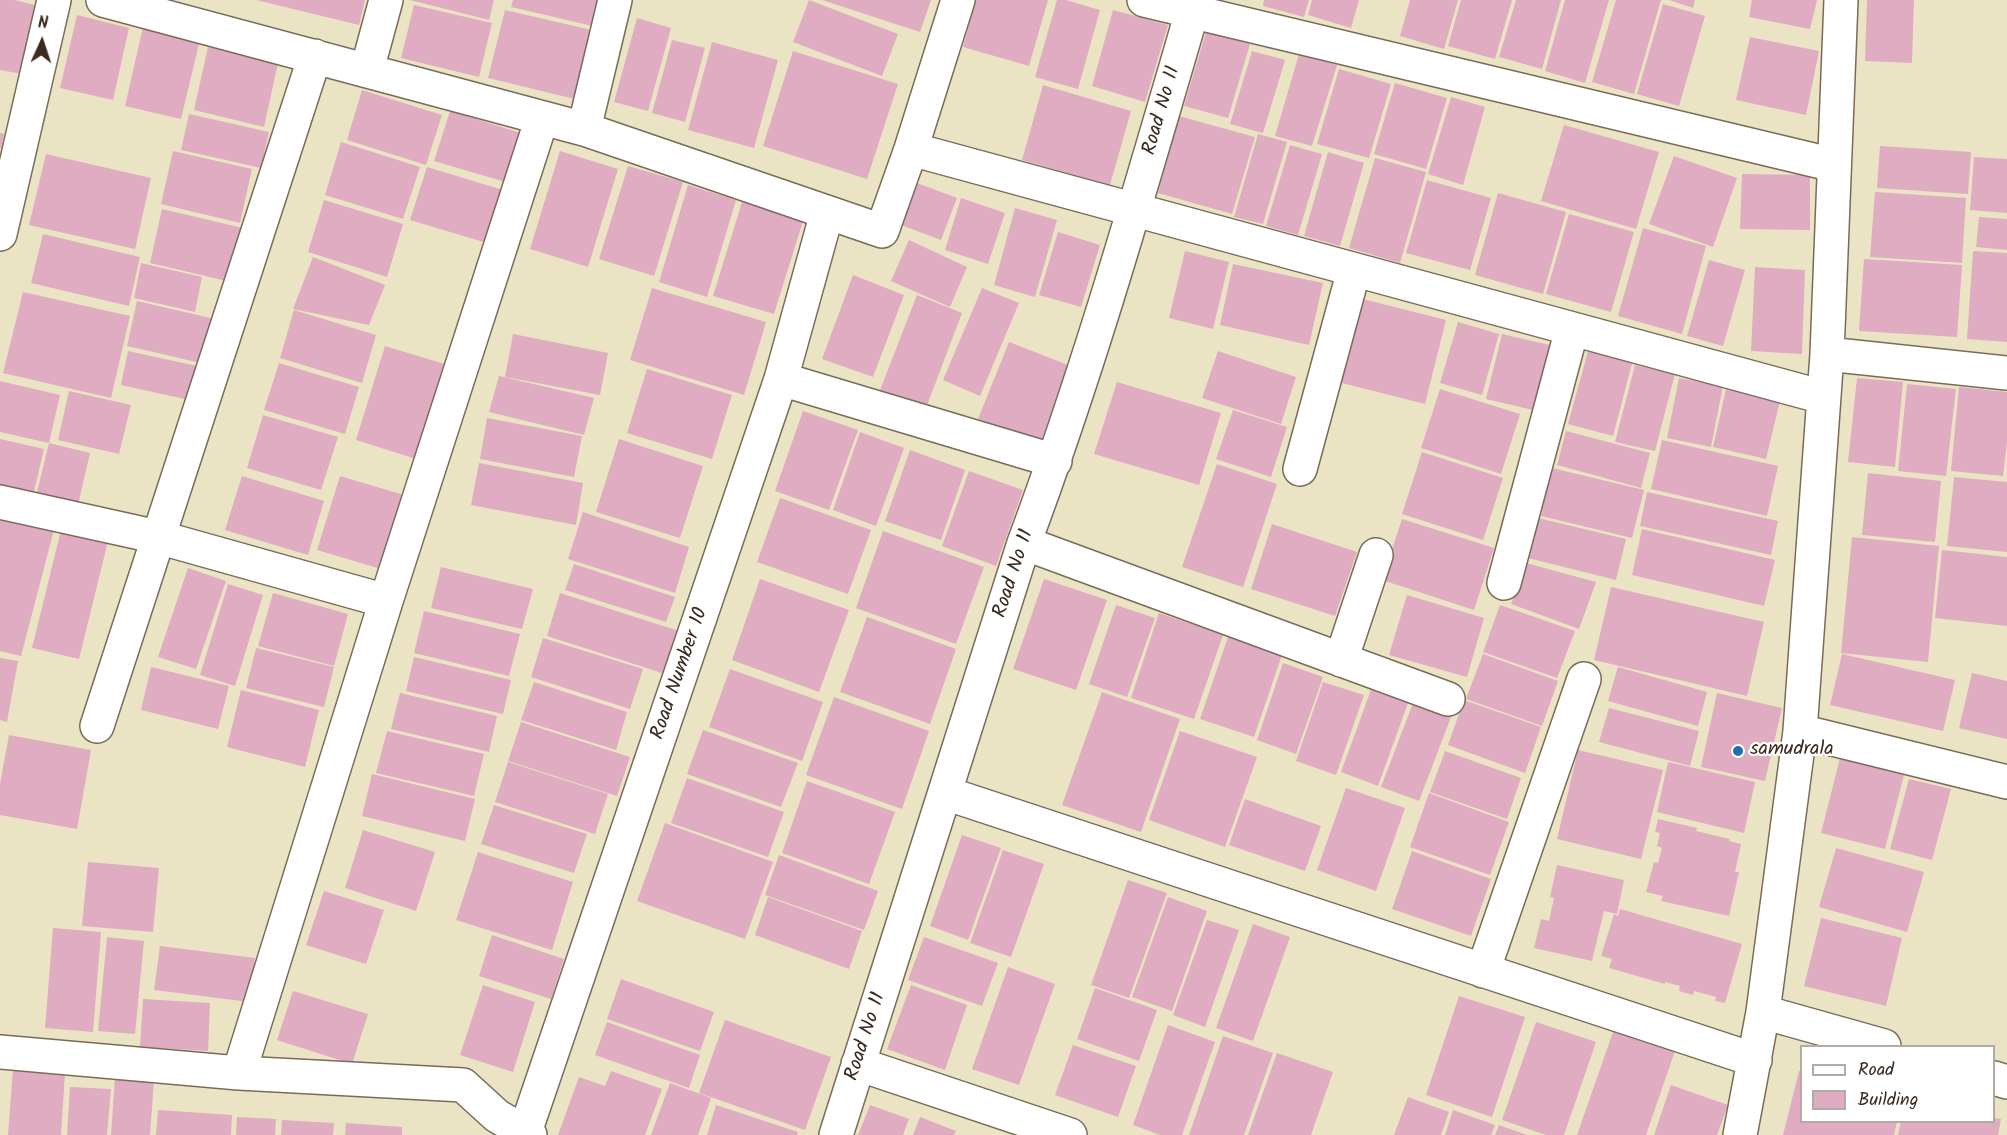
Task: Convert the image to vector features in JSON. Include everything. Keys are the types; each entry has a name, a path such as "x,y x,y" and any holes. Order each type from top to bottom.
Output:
{"street":[{"path":"0,234 54,0"},
{"path":"103,0 584,129 882,231 911,149 958,0"},
{"path":"367,70 386,0"},
{"path":"584,129 615,0"},
{"path":"1144,0 1834,165"},
{"path":"1740,1135 1763,1012 1800,731 1827,354 1841,0"},
{"name":"Road No 11","path":"836,1135 1024,543 1055,460 1135,209 1192,12"},
{"path":"97,726 315,56"},
{"path":"239,1073 386,602 542,118"},
{"path":"911,149 1823,397"},
{"name":"Road Number 10","path":"527,1134 781,379 827,213"},
{"path":"1300,469 1354,270"},
{"path":"1504,584 1572,329"},
{"path":"1827,354 2007,373"},
{"path":"781,379 1055,460"},
{"path":"0,502 158,537 386,602"},
{"path":"1024,543 1448,699"},
{"path":"1341,660 1376,555"},
{"path":"1483,971 1584,679"},
{"path":"1800,731 2007,782"},
{"path":"945,793 1755,1060"},
{"path":"1763,1012 1877,1045"},
{"path":"0,1052 239,1073 463,1085 493,1125 527,1134"},
{"path":"858,1064 1070,1135"}],"building":[{"path":"0,0 15,0 38,6 22,74 0,70"},
{"path":"256,0 365,0 359,25"},
{"path":"410,0 494,0 489,20"},
{"path":"513,0 604,0 597,27 511,7"},
{"path":"809,0 898,34 882,76 793,42"},
{"path":"822,0 931,0 920,32"},
{"path":"976,0 1048,0 1029,66 963,47"},
{"path":"1057,0 1066,0 1100,10 1078,89 1035,77"},
{"path":"1264,0 1309,0 1304,17 1263,6"},
{"path":"1312,0 1359,0 1351,28 1308,15"},
{"path":"1410,0 1458,0 1444,49 1400,36"},
{"path":"1461,0 1512,0 1495,59 1448,46"},
{"path":"1516,0 1561,0 1542,69 1499,57"},
{"path":"1565,0 1609,0 1585,83 1545,71"},
{"path":"1616,0 1661,0 1634,94 1592,82"},
{"path":"1669,0 1695,0 1693,8"},
{"path":"1752,0 1817,0 1810,29 1749,17"},
{"path":"1867,0 1914,0 1912,63 1865,61"},
{"path":"1663,4 1705,16 1679,106 1637,94"},
{"path":"414,5 492,23 479,77 401,58"},
{"path":"505,10 596,31 579,100 488,78"},
{"path":"1113,10 1168,25 1145,102 1092,86"},
{"path":"77,15 129,28 113,100 60,88"},
{"path":"637,18 671,28 648,111 614,102"},
{"path":"143,27 200,40 181,119 125,106"},
{"path":"1206,32 1250,44 1228,118 1184,106"},
{"path":"1750,37 1819,51 1806,115 1736,100"},
{"path":"672,40 705,48 685,122 652,113"},
{"path":"712,42 778,60 754,148 688,130"},
{"path":"208,47 278,63 264,127 194,110"},
{"path":"793,51 898,84 867,179 763,146"},
{"path":"1252,51 1285,60 1263,133 1230,124"},
{"path":"1299,54 1337,65 1312,146 1275,136"},
{"path":"1339,69 1391,84 1369,158 1317,144"},
{"path":"1395,83 1447,98 1426,169 1374,154"},
{"path":"1043,85 1131,111 1110,185 1022,160"},
{"path":"362,90 442,115 426,165 347,140"},
{"path":"1451,97 1485,107 1463,185 1428,174"},
{"path":"450,111 527,135 512,184 434,161"},
{"path":"189,114 269,132 261,168 181,150"},
{"path":"1179,116 1255,137 1232,214 1158,193"},
{"path":"1564,125 1659,152 1636,229 1541,201"},
{"path":"0,133 4,134 1,148 0,148"},
{"path":"1258,134 1287,142 1263,224 1234,217"},
{"path":"341,142 420,167 403,219 325,195"},
{"path":"1290,145 1322,154 1298,235 1266,226"},
{"path":"1880,146 1971,152 1968,194 1877,188"},
{"path":"173,151 252,169 240,223 161,204"},
{"path":"560,151 618,169 588,267 530,249"},
{"path":"1328,152 1364,163 1340,246 1304,236"},
{"path":"46,154 151,178 135,249 29,225"},
{"path":"1674,156 1737,178 1713,247 1649,224"},
{"path":"1974,157 2007,159 2007,213 1970,210"},
{"path":"1375,158 1426,172 1400,263 1349,248"},
{"path":"628,166 683,182 654,276 599,259"},
{"path":"427,167 503,190 487,243 410,220"},
{"path":"1742,174 1810,175 1810,230 1740,229"},
{"path":"1427,180 1491,198 1470,270 1406,253"},
{"path":"917,183 957,198 941,240 901,225"},
{"path":"688,185 736,200 707,297 659,282"},
{"path":"1875,192 1966,198 1962,263 1870,257"},
{"path":"1498,193 1566,212 1543,294 1475,275"},
{"path":"961,198 1005,213 988,264 945,250"},
{"path":"324,200 403,224 387,277 308,252"},
{"path":"742,202 803,221 774,314 713,296"},
{"path":"1015,208 1057,220 1035,297 994,285"},
{"path":"162,209 243,228 231,282 150,263"},
{"path":"1569,214 1634,232 1611,312 1546,294"},
{"path":"1979,217 2007,219 2007,250 1976,247"},
{"path":"1643,228 1706,246 1682,334 1618,316"},
{"path":"1058,232 1100,245 1081,307 1039,295"},
{"path":"43,234 140,257 129,306 31,283"},
{"path":"909,240 967,267 950,307 891,281"},
{"path":"1185,251 1229,262 1213,329 1169,318"},
{"path":"1973,251 2007,253 2007,342 1967,339"},
{"path":"313,257 385,285 369,325 293,309"},
{"path":"1864,259 1962,265 1957,337 1859,331"},
{"path":"1709,260 1745,270 1723,346 1687,336"},
{"path":"141,263 202,277 195,312 134,298"},
{"path":"1233,264 1323,283 1309,345 1220,325"},
{"path":"1755,267 1805,270 1802,354 1751,351"},
{"path":"853,275 904,295 873,377 822,359"},
{"path":"652,288 766,322 744,395 630,360"},
{"path":"982,288 1019,303 980,396 943,380"},
{"path":"23,292 130,316 111,398 3,373"},
{"path":"917,295 962,313 926,408 880,390"},
{"path":"1359,298 1446,320 1425,404 1338,382"},
{"path":"137,301 215,319 205,364 127,346"},
{"path":"294,310 376,335 362,383 280,358"},
{"path":"1458,322 1499,334 1482,395 1440,383"},
{"path":"513,334 608,353 600,395 505,377"},
{"path":"1502,334 1550,345 1533,410 1486,399"},
{"path":"1009,342 1073,367 1042,444 978,419"},
{"path":"1590,344 1634,356 1613,436 1568,424"},
{"path":"385,346 448,365 419,460 356,440"},
{"path":"128,351 206,368 198,402 121,385"},
{"path":"1218,351 1296,377 1281,424 1202,398"},
{"path":"279,363 359,387 345,434 264,410"},
{"path":"1635,365 1675,374 1655,451 1615,442"},
{"path":"647,369 732,395 712,459 627,433"},
{"path":"499,376 594,398 584,435 489,412"},
{"path":"1679,378 1723,386 1711,447 1667,438"},
{"path":"1857,378 1903,382 1895,467 1848,462"},
{"path":"0,381 60,395 49,443 0,432"},
{"path":"1117,382 1221,413 1199,485 1094,454"},
{"path":"1907,384 1956,389 1946,476 1898,471"},
{"path":"1959,387 2007,392 2007,442 2003,476 1951,471"},
{"path":"1440,389 1520,414 1501,474 1421,448"},
{"path":"1726,389 1780,401 1766,459 1713,447"},
{"path":"69,391 131,405 119,454 58,440"},
{"path":"1233,410 1287,427 1271,477 1216,459"},
{"path":"803,411 858,430 829,510 775,491"},
{"path":"263,415 338,437 321,490 247,468"},
{"path":"487,418 582,436 574,477 480,459"},
{"path":"1566,431 1650,453 1641,488 1557,465"},
{"path":"860,432 904,448 876,526 833,510"},
{"path":"0,439 44,449 33,496 0,488"},
{"path":"619,439 703,466 680,538 596,512"},
{"path":"1662,440 1778,466 1767,516 1651,489"},
{"path":"49,443 90,453 78,505 36,496"},
{"path":"910,450 965,470 941,540 885,521"},
{"path":"1422,452 1503,478 1483,540 1402,514"},
{"path":"479,463 583,483 576,525 471,505"},
{"path":"1217,464 1277,484 1243,587 1182,567"},
{"path":"1552,468 1644,490 1632,538 1541,516"},
{"path":"969,471 1023,490 996,566 942,546"},
{"path":"1868,473 1941,481 1935,542 1862,535"},
{"path":"242,476 324,501 308,555 225,530"},
{"path":"340,476 404,495 381,569 317,550"},
{"path":"1954,477 2007,482 2007,552 1947,546"},
{"path":"1647,492 1778,521 1771,555 1640,526"},
{"path":"780,498 871,530 848,594 757,562"},
{"path":"0,512 55,526 21,656 0,651"},
{"path":"583,512 689,547 675,593 568,559"},
{"path":"1538,518 1626,539 1616,580 1528,558"},
{"path":"1402,519 1494,548 1474,610 1382,580"},
{"path":"1272,524 1357,552 1335,616 1251,589"},
{"path":"62,526 109,537 79,659 32,648"},
{"path":"1642,529 1775,560 1764,606 1632,575"},
{"path":"883,531 984,567 956,644 856,608"},
{"path":"1852,537 1939,546 1928,662 1841,653"},
{"path":"1942,550 2007,557 2007,626 1935,618"},
{"path":"1526,563 1596,582 1579,629 1511,604"},
{"path":"574,564 675,597 666,622 565,590"},
{"path":"441,567 533,589 522,629 431,608"},
{"path":"188,568 226,581 196,669 158,657"},
{"path":"760,579 849,610 819,692 732,660"},
{"path":"1044,579 1107,600 1076,690 1013,669"},
{"path":"228,584 263,595 235,686 200,675"},
{"path":"1611,587 1764,622 1747,696 1594,660"},
{"path":"273,593 348,614 334,666 258,646"},
{"path":"560,593 679,631 665,674 547,636"},
{"path":"1407,595 1484,618 1467,677 1389,655"},
{"path":"1116,605 1155,618 1127,697 1089,684"},
{"path":"1500,605 1575,631 1557,678 1483,652"},
{"path":"424,611 520,634 509,676 414,653"},
{"path":"1159,613 1223,635 1194,719 1131,698"},
{"path":"867,617 956,649 930,724 840,692"},
{"path":"1228,637 1282,655 1254,737 1200,719"},
{"path":"543,638 643,669 630,709 531,677"},
{"path":"256,648 334,667 324,707 246,688"},
{"path":"1483,654 1558,681 1542,726 1466,699"},
{"path":"1842,654 1955,680 1943,731 1830,705"},
{"path":"414,657 511,680 503,714 406,691"},
{"path":"0,658 18,661 7,722 0,720"},
{"path":"1283,663 1323,677 1296,754 1257,740"},
{"path":"151,667 229,686 218,729 141,710"},
{"path":"1618,667 1707,692 1698,726 1608,701"},
{"path":"730,669 823,702 802,761 709,727"},
{"path":"1972,673 2007,681 2007,739 1959,728"},
{"path":"534,682 627,712 616,750 521,720"},
{"path":"1323,682 1364,695 1336,775 1296,761"},
{"path":"241,690 319,710 305,767 227,747"},
{"path":"1371,690 1408,703 1378,786 1341,772"},
{"path":"1102,692 1180,719 1141,832 1062,805"},
{"path":"400,693 497,716 489,752 391,729"},
{"name":"samudrala","path":"1717,693 1782,708 1765,781 1701,767"},
{"path":"834,697 929,731 902,809 806,775"},
{"path":"1464,700 1541,727 1525,773 1448,745"},
{"path":"1413,703 1451,717 1419,801 1381,787"},
{"path":"1609,708 1699,731 1690,766 1599,742"},
{"path":"521,722 630,757 617,796 508,761"},
{"path":"703,730 798,763 781,807 687,774"},
{"path":"387,731 484,754 474,796 376,773"},
{"path":"1180,731 1257,757 1225,847 1149,820"},
{"path":"9,735 91,750 77,829 0,815 0,784"},
{"path":"1578,750 1663,770 1641,859 1557,839"},
{"path":"1445,751 1521,778 1507,819 1430,792"},
{"path":"1840,758 1904,775 1885,849 1821,833"},
{"path":"508,762 608,794 595,834 495,802"},
{"path":"1668,762 1755,782 1744,833 1657,812"},
{"path":"372,774 475,799 465,841 362,816"},
{"path":"687,778 784,812 768,857 671,823"},
{"path":"1909,779 1951,789 1932,860 1890,849"},
{"path":"807,781 895,812 869,884 782,853"},
{"path":"1346,788 1405,808 1376,891 1317,870"},
{"path":"1429,793 1509,822 1490,875 1410,847"},
{"path":"1245,799 1321,826 1305,871 1229,845"},
{"path":"494,805 587,834 574,873 481,844"},
{"path":"1658,819 1697,828 1696,831 1741,844 1735,872 1739,872 1729,916 1661,901 1663,896 1646,892 1654,862 1658,863 1662,848 1657,846 1660,833 1655,832"},
{"path":"665,823 773,862 745,939 637,901"},
{"path":"363,830 435,852 416,911 345,888"},
{"path":"962,835 1001,848 968,940 930,926"},
{"path":"1836,848 1924,872 1907,932 1819,907"},
{"path":"1003,850 1044,864 1011,957 970,943"},
{"path":"1412,851 1491,879 1471,936 1392,909"},
{"path":"478,852 573,882 552,950 456,920"},
{"path":"779,855 878,891 864,930 765,895"},
{"path":"88,862 159,868 153,932 82,926"},
{"path":"1557,865 1624,880 1617,914 1604,911 1592,961 1534,948 1541,919 1549,921 1554,898 1550,897"},
{"path":"1128,880 1167,893 1129,998 1091,985"},
{"path":"324,891 384,910 366,964 306,945"},
{"path":"768,897 862,931 849,969 755,935"},
{"path":"1168,897 1207,911 1172,1011 1132,997"},
{"path":"1620,909 1742,944 1725,1003 1715,1001 1716,997 1694,991 1693,995 1679,991 1680,986 1609,968 1612,959 1601,956 1614,914 1618,916"},
{"path":"1821,918 1902,938 1886,1006 1804,986"},
{"path":"1207,920 1239,930 1205,1027 1173,1015"},
{"path":"1253,924 1290,937 1253,1041 1216,1028"},
{"path":"53,928 101,932 93,1032 45,1028"},
{"path":"492,935 564,959 551,999 479,976"},
{"path":"107,937 144,941 135,1034 98,1031"},
{"path":"924,937 998,963 982,1006 908,980"},
{"path":"160,946 255,958 249,1002 154,990"},
{"path":"1008,967 1055,984 1019,1085 972,1069"},
{"path":"621,979 714,1012 700,1051 607,1019"},
{"path":"483,985 535,1002 513,1072 460,1055"},
{"path":"911,985 967,1005 945,1070 887,1049"},
{"path":"1095,988 1157,1010 1139,1061 1077,1039"},
{"path":"293,991 368,1014 352,1064 277,1040"},
{"path":"1459,996 1525,1017 1492,1117 1426,1095"},
{"path":"143,999 210,1003 208,1051 140,1047"},
{"path":"725,1020 831,1057 805,1130 699,1093"},
{"path":"607,1022 700,1055 689,1088 595,1055"},
{"path":"1536,1022 1596,1042 1564,1135 1546,1135 1502,1120"},
{"path":"1168,1025 1215,1042 1182,1135 1160,1135 1133,1125"},
{"path":"1614,1029 1675,1051 1646,1135 1577,1135"},
{"path":"1223,1036 1273,1053 1244,1135 1189,1135"},
{"path":"1073,1045 1136,1066 1118,1117 1055,1095"},
{"path":"1277,1053 1333,1072 1311,1135 1248,1135"},
{"path":"13,1069 65,1073 61,1135 8,1135"},
{"path":"611,1071 662,1089 645,1135 558,1135 579,1077 605,1086"},
{"path":"1799,1071 1800,1123 1897,1123 1894,1135 1783,1135"},
{"path":"115,1077 154,1080 150,1135 111,1135"},
{"path":"670,1083 711,1098 698,1135 651,1135"},
{"path":"1671,1085 1728,1105 1717,1135 1654,1135"},
{"path":"70,1087 111,1089 107,1135 67,1135"},
{"path":"1408,1097 1449,1112 1441,1135 1394,1135"},
{"path":"716,1105 798,1132 797,1135 707,1135"},
{"path":"870,1105 909,1119 903,1135 858,1135"},
{"path":"158,1110 232,1115 231,1135 156,1135"},
{"path":"1453,1110 1495,1125 1491,1135 1445,1135"},
{"path":"237,1117 276,1119 275,1135 236,1135"},
{"path":"920,1117 956,1131 954,1135 913,1135"},
{"path":"1995,1118 2001,1119 1998,1135 1898,1135 1901,1123 1995,1123"},
{"path":"282,1120 334,1123 333,1135 281,1135"},
{"path":"346,1123 402,1127 402,1135 345,1135"},
{"path":"1499,1125 1527,1135 1495,1135"}],"place":[{"name":"samudrala","path":"1738,751"}]}
